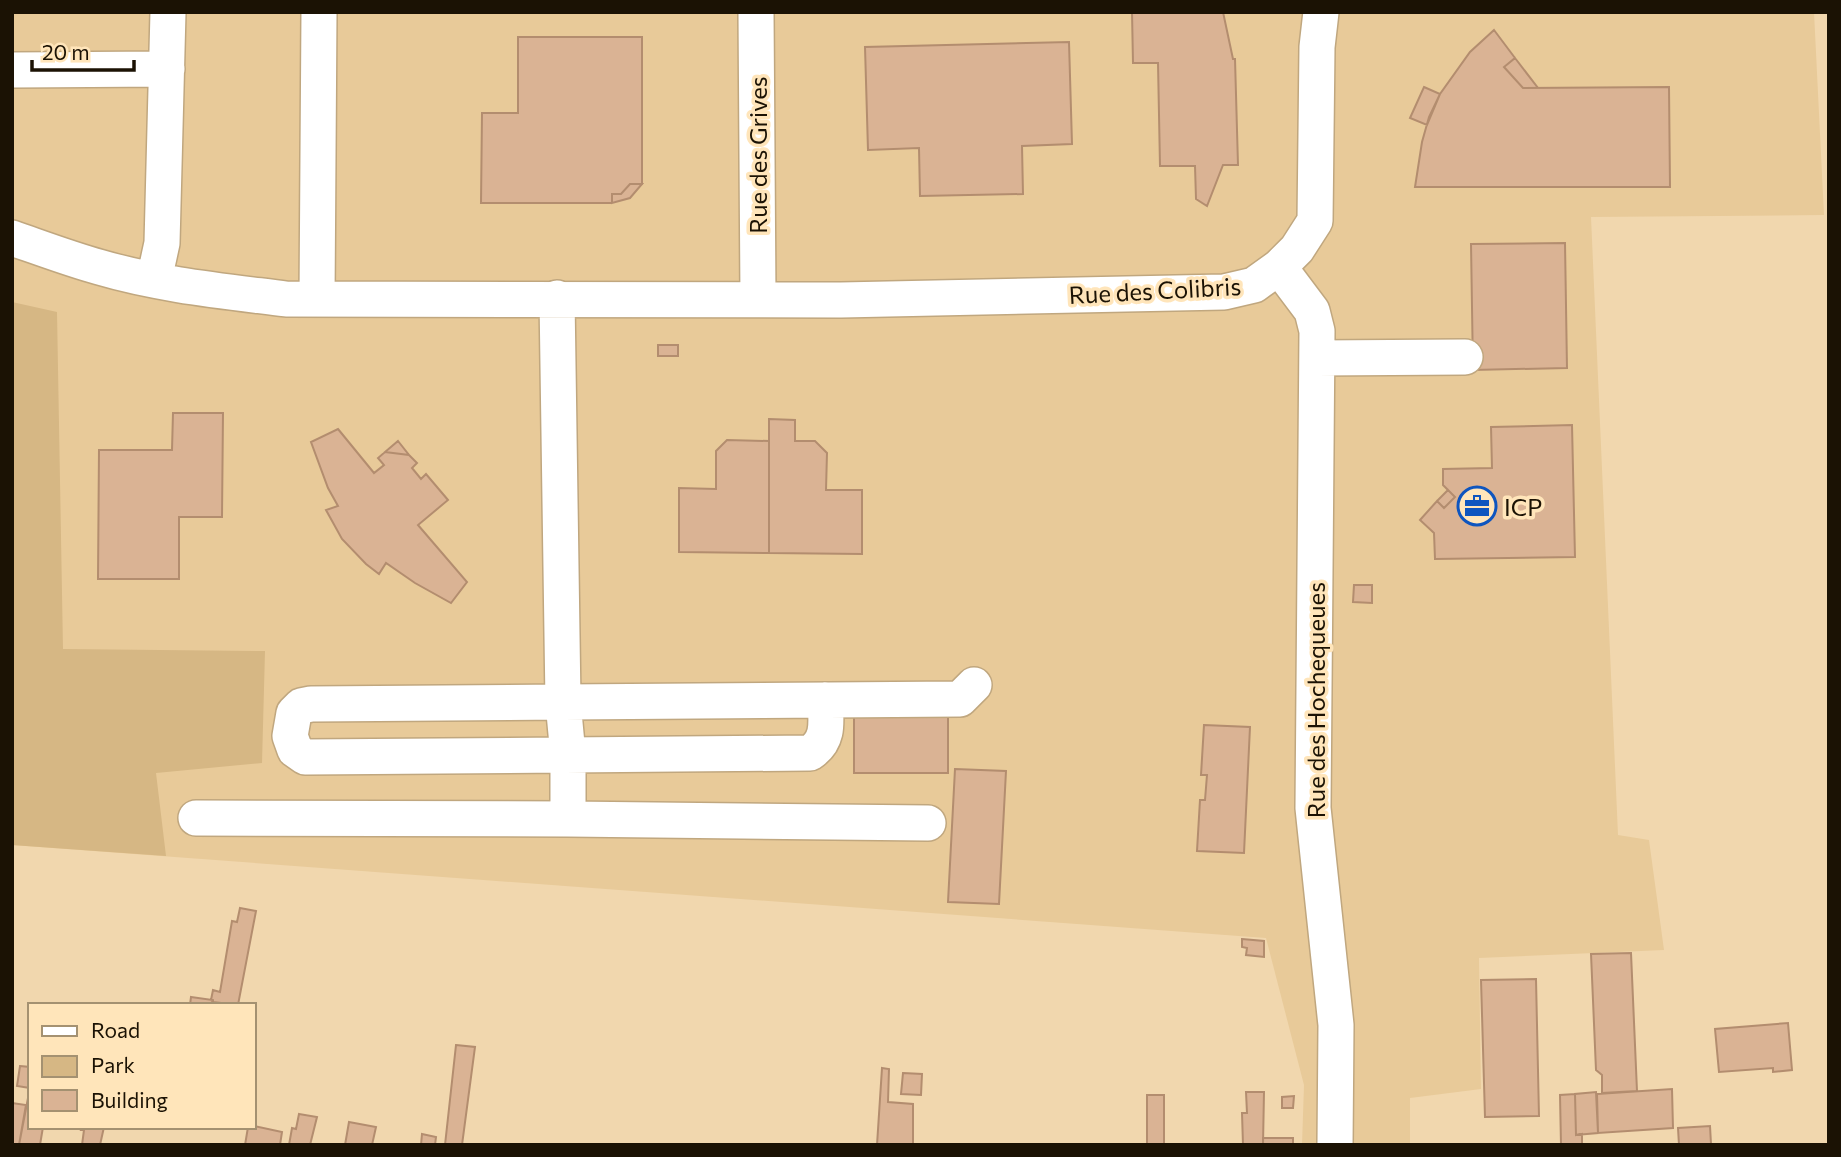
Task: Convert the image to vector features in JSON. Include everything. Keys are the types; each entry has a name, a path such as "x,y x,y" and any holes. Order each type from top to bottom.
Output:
{"street":[{"path":"154,280 162,243 168,12"},
{"path":"317,299 319,12"},
{"name":"Rue des Grives","path":"756,12 758,298"},
{"name":"Rue des Colibris","path":"12,238 100,268 196,288 286,299 841,300 1224,292 1254,285 1279,267 1297,249 1315,220 1317,47 1321,12"},
{"path":"12,70 167,69"},
{"name":"Rue des Hochequeues","path":"1279,267 1312,311 1317,331 1313,808 1336,1025 1335,1145"},
{"path":"557,298 563,702 568,755 568,819"},
{"path":"1317,358 1465,357"},
{"path":"825,700 826,733 819,747 810,753 305,757 295,750 290,736 294,713 301,706 311,704 563,702 825,700 960,699 974,685"},
{"path":"196,818 928,823"}],"shaded area":[{"path":"12,12 1814,12 1824,215 1591,217 1618,835 1649,840 1664,950 1479,958 1481,1089 1410,1098 1410,1145 1302,1145 1304,1085 1266,938 12,845"}],"green space":[{"path":"12,302 57,312 63,649 265,651 262,763 156,773 166,856 12,845"}],"building":[{"path":"1132,12 1223,12 1235,59 1238,165 1223,165 1207,206 1196,199 1195,166 1160,166 1158,63 1133,63"},
{"path":"1494,30 1515,58 1504,67 1523,88 1669,87 1670,187 1415,187 1422,142 1429,117 1440,94 1470,52"},
{"path":"518,37 642,37 642,184 630,184 621,194 612,194 612,203 481,203 482,113 518,113"},
{"path":"1069,42 1072,144 1022,146 1023,194 920,196 919,148 868,150 865,47"},
{"path":"1515,58 1538,88 1523,88 1504,67"},
{"path":"1424,87 1440,94 1427,125 1410,118"},
{"path":"630,184 642,184 630,198 612,203 612,194 621,194"},
{"path":"1565,243 1567,368 1473,370 1471,244"},
{"path":"658,345 678,345 678,356 658,356"},
{"path":"173,413 223,413 222,517 179,517 179,579 98,579 99,450 172,450"},
{"path":"769,419 795,420 795,441 815,441 827,453 826,490 862,490 862,554 769,553"},
{"path":"1572,425 1575,557 1435,559 1434,533 1420,520 1437,501 1444,508 1455,497 1443,485 1443,469 1492,468 1491,427"},
{"path":"338,429 374,473 384,465 378,458 385,452 409,455 417,463 412,468 421,479 426,474 448,500 418,525 467,582 451,603 386,563 379,574 342,539 326,510 338,506 328,488 311,442"},
{"path":"727,440 769,441 769,553 679,552 679,488 716,489 716,451"},
{"path":"398,441 409,455 385,452"},
{"path":"1448,490 1455,497 1444,508 1437,501"},
{"path":"1354,585 1372,585 1372,603 1353,602"},
{"path":"854,714 948,714 948,773 854,773"},
{"path":"1204,725 1250,727 1244,853 1197,851 1200,800 1205,800 1207,775 1201,775"},
{"path":"955,769 1006,771 999,904 948,902"},
{"path":"240,908 256,911 238,1003 213,1002 213,990 220,992 232,921 237,922"},
{"path":"1242,939 1264,941 1264,957 1246,955 1247,948 1242,947"},
{"path":"1631,953 1637,1091 1602,1093 1602,1075 1596,1070 1591,954"},
{"path":"1536,979 1539,1116 1485,1117 1481,980"},
{"path":"191,997 213,1000 213,1003 190,1003"},
{"path":"1788,1023 1792,1070 1773,1072 1773,1068 1719,1072 1715,1029"},
{"path":"456,1045 475,1047 462,1145 445,1145"},
{"path":"20,1066 28,1067 28,1088 17,1086"},
{"path":"882,1068 889,1069 888,1102 913,1104 913,1145 877,1145"},
{"path":"903,1073 922,1074 921,1095 901,1094"},
{"path":"1672,1089 1673,1128 1598,1133 1597,1094"},
{"path":"1246,1092 1264,1092 1263,1145 1243,1145 1242,1113 1247,1113"},
{"path":"1596,1092 1598,1133 1576,1135 1575,1094"},
{"path":"1575,1094 1576,1135 1582,1134 1582,1145 1561,1145 1560,1095"},
{"path":"1147,1095 1164,1095 1164,1145 1147,1145"},
{"path":"1294,1096 1293,1108 1282,1108 1282,1097"},
{"path":"28,1098 28,1129 43,1129 40,1145 19,1145"},
{"path":"12,1103 26,1105 19,1145 12,1145"},
{"path":"299,1114 317,1117 310,1145 289,1145 292,1128 296,1129"},
{"path":"349,1122 376,1127 372,1145 345,1145"},
{"path":"256,1126 282,1132 280,1145 245,1145 248,1129 256,1129"},
{"path":"1710,1126 1711,1144 1679,1145 1678,1128"},
{"path":"104,1129 100,1145 82,1145 84,1130 81,1130"},
{"path":"422,1134 436,1137 435,1145 421,1145"},
{"path":"1263,1138 1293,1138 1293,1145 1263,1145"}],"place":[{"name":"ICP","path":"1477,506"}]}
